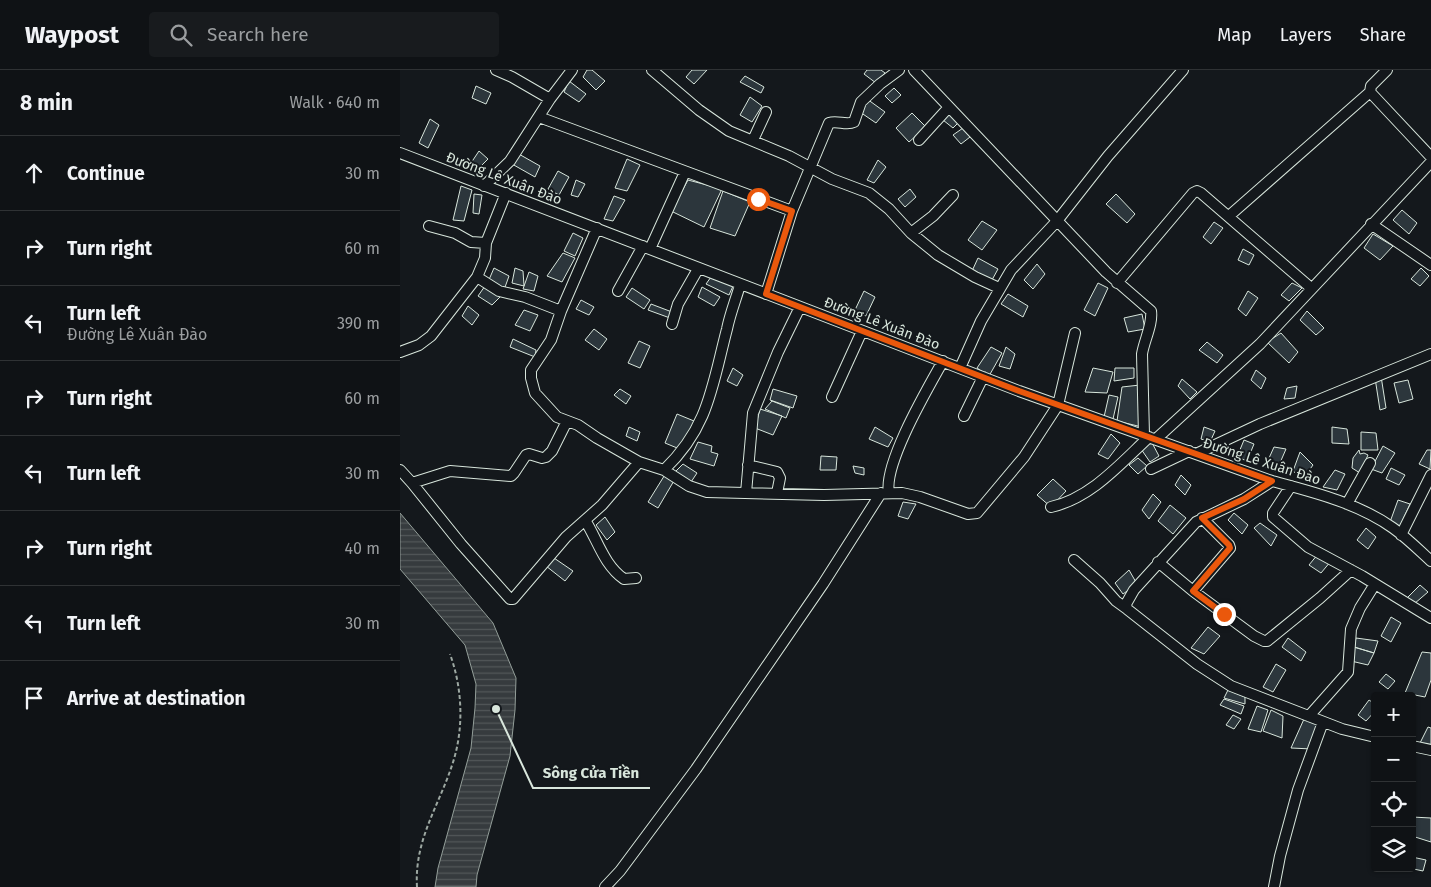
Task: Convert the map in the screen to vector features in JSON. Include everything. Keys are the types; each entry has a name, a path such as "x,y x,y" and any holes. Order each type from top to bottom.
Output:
{"street":[{"path":"492,70 512,77 550,99"},
{"path":"484,186 510,161 550,99 572,70"},
{"path":"652,70 699,110 729,131 789,156 832,179 869,193 889,208 911,233 938,255 974,277 999,288"},
{"path":"766,294 792,211 829,122 847,124 854,122 861,102 880,84 899,70"},
{"path":"914,70 1117,283 1149,308 1151,320 1142,354 1150,437"},
{"path":"960,368 981,321 999,288 1020,259 1057,221 1108,156 1183,70"},
{"path":"1229,216 1370,92 1371,86 1387,70"},
{"path":"1370,92 1431,157"},
{"path":"919,140 949,107"},
{"path":"752,140 766,112"},
{"path":"539,117 792,211"},
{"name":"Đường Lê Xuân Đào","path":"400,153 982,377 1272,481 1347,504 1383,521 1431,561"},
{"path":"1051,507 1070,501 1094,487 1260,344 1431,162"},
{"path":"618,291 646,248 684,172"},
{"path":"1117,283 1195,192 1201,193 1229,216 1311,288"},
{"path":"400,352 419,345 431,336 477,277 485,258 486,243 506,193"},
{"path":"911,233 933,216 953,195"},
{"path":"1371,224 1431,265"},
{"path":"429,226 455,233 477,244 486,243"},
{"path":"598,228 561,311 551,340 532,368 533,389 538,398 557,417 578,425 640,462 664,470 697,490 715,494 777,493 832,495 902,493 920,497 968,514 977,513 1024,457 1058,404 1075,333"},
{"path":"672,324 678,304 698,268"},
{"path":"477,277 499,291 525,297 561,311"},
{"path":"664,470 677,458 705,411 716,379 727,328 740,285"},
{"path":"746,493 751,424 756,404 800,307"},
{"path":"832,397 862,331"},
{"path":"1151,469 1431,354"},
{"path":"606,887 696,769 885,493 902,440 943,361"},
{"path":"964,416 982,377"},
{"path":"412,483 450,471 511,476 526,455 546,457 561,434 566,421"},
{"path":"400,470 461,544 510,599 516,597 566,538 602,505 640,462"},
{"path":"1347,504 1370,462"},
{"path":"748,465 777,472 780,478 777,493"},
{"path":"1401,535 1431,475"},
{"path":"1127,609 1126,604 1134,590 1188,529 1202,518 1244,499 1272,481"},
{"path":"1291,486 1273,517 1308,546 1431,618"},
{"path":"1193,591 1230,548 1202,518"},
{"path":"585,520 596,538 603,557 624,579 636,578"},
{"path":"1074,560 1116,601 1197,664 1231,686 1342,729 1371,737"},
{"path":"1158,562 1193,591 1254,636 1264,641 1267,641 1320,598 1350,570"},
{"path":"1309,716 1348,672 1351,628 1360,608 1375,584"},
{"path":"1274,887 1298,790 1323,722"},
{"path":"1416,747 1431,750"}],"path":[{"path":"417,887 418,858 423,835 454,760 460,723 460,699 456,670 450,654"}],"shaded area":[{"path":"400,513 493,623 516,678 510,756 477,875 476,887 435,887 438,868 471,748 476,684 465,645 400,569"}],"building":[{"path":"587,70 592,70 605,81 596,90 583,77"},
{"path":"692,70 707,70 694,84 686,77"},
{"path":"867,70 881,70 885,73 876,83 864,74"},
{"path":"745,76 764,87 761,93 740,82"},
{"path":"569,81 586,94 579,102 564,92"},
{"path":"476,86 491,93 486,104 472,98"},
{"path":"894,88 901,95 892,103 885,96"},
{"path":"750,97 762,106 752,122 740,115"},
{"path":"867,99 885,112 876,123 860,112"},
{"path":"950,112 961,120 953,128 943,120"},
{"path":"912,113 926,127 909,142 896,128"},
{"path":"430,119 439,125 428,148 419,143"},
{"path":"963,128 970,137 961,144 953,135"},
{"path":"479,151 488,159 478,169 471,163"},
{"path":"517,153 540,166 535,177 512,164"},
{"path":"627,159 640,165 627,191 615,188"},
{"path":"878,160 886,167 874,183 867,180"},
{"path":"558,171 569,177 559,195 548,189"},
{"path":"576,180 585,184 578,197 571,195"},
{"path":"688,180 722,189 704,227 671,211"},
{"path":"461,186 472,190 464,221 453,220"},
{"path":"910,189 916,197 905,207 898,199"},
{"path":"723,191 750,202 735,236 710,228"},
{"path":"474,194 482,195 479,214 473,213"},
{"path":"1116,194 1135,214 1127,223 1106,204"},
{"path":"614,196 625,200 613,221 604,219"},
{"path":"1402,210 1417,223 1409,234 1393,220"},
{"path":"982,221 997,230 982,250 968,240"},
{"path":"1214,222 1223,228 1211,244 1203,237"},
{"path":"573,233 583,238 575,256 564,251"},
{"path":"1373,234 1393,246 1380,260 1364,248"},
{"path":"1243,249 1254,255 1249,265 1238,260"},
{"path":"563,253 575,258 562,282 547,276"},
{"path":"978,258 998,269 992,280 972,271"},
{"path":"1037,264 1045,274 1033,289 1024,280"},
{"path":"494,268 509,276 504,290 488,282"},
{"path":"515,268 523,271 524,286 512,283"},
{"path":"1421,268 1429,276 1420,286 1411,279"},
{"path":"529,272 538,276 534,291 523,289"},
{"path":"711,277 733,286 729,295 706,284"},
{"path":"1098,283 1108,288 1095,316 1084,310"},
{"path":"1292,283 1302,288 1289,301 1281,295"},
{"path":"485,286 501,296 492,305 478,296"},
{"path":"702,287 720,297 714,306 698,297"},
{"path":"632,288 650,300 644,309 626,297"},
{"path":"864,291 875,297 866,316 855,310"},
{"path":"1248,291 1258,298 1246,316 1238,309"},
{"path":"1008,294 1028,306 1023,317 1001,304"},
{"path":"581,300 594,307 589,315 576,309"},
{"path":"651,304 672,312 670,318 648,310"},
{"path":"468,306 479,315 472,325 462,316"},
{"path":"524,310 538,315 530,331 515,325"},
{"path":"1307,311 1324,328 1316,335 1300,320"},
{"path":"1142,314 1145,329 1128,332 1124,318"},
{"path":"594,329 607,339 599,350 585,340"},
{"path":"1281,333 1298,352 1289,363 1267,342"},
{"path":"513,339 536,350 535,357 510,347"},
{"path":"639,341 650,346 640,368 628,363"},
{"path":"1207,342 1223,355 1217,363 1199,350"},
{"path":"991,347 1002,353 989,376 977,368"},
{"path":"1006,347 1015,354 1010,369 999,366"},
{"path":"733,368 743,375 737,386 727,381"},
{"path":"1093,368 1113,372 1107,393 1085,392"},
{"path":"1115,368 1134,368 1134,378 1114,381"},
{"path":"1256,370 1266,378 1261,389 1251,380"},
{"path":"1381,376 1386,408 1380,410 1375,378"},
{"path":"1182,379 1197,392 1190,399 1178,386"},
{"path":"1408,380 1413,399 1399,403 1394,383"},
{"path":"1140,385 1142,427 1117,421 1122,387"},
{"path":"1297,386 1295,398 1284,399 1287,388"},
{"path":"620,389 631,396 626,404 614,395"},
{"path":"773,389 797,396 793,408 770,400"},
{"path":"1109,395 1118,397 1113,419 1104,417"},
{"path":"772,401 790,408 786,418 765,409"},
{"path":"760,409 782,416 773,435 755,428"},
{"path":"677,414 694,421 682,450 665,443"},
{"path":"629,427 640,432 637,441 626,436"},
{"path":"875,427 893,438 888,447 869,439"},
{"path":"1204,427 1215,431 1210,442 1201,439"},
{"path":"1332,427 1347,429 1349,444 1332,443"},
{"path":"1361,432 1376,433 1378,450 1361,450"},
{"path":"1111,434 1120,443 1108,459 1098,454"},
{"path":"1244,440 1254,444 1247,461 1237,457"},
{"path":"1151,441 1159,456 1150,462 1141,449"},
{"path":"698,442 712,446 711,452 718,454 714,466 690,459"},
{"path":"1383,446 1395,453 1382,473 1371,469"},
{"path":"1274,447 1286,449 1276,472 1265,467"},
{"path":"1359,450 1360,454 1368,455 1360,473 1352,468 1353,458"},
{"path":"1427,450 1431,450 1430,469 1419,464"},
{"path":"1300,452 1313,465 1303,479 1293,471"},
{"path":"821,456 837,457 836,470 820,470"},
{"path":"1138,458 1147,466 1138,474 1129,465"},
{"path":"683,464 697,473 691,482 674,473"},
{"path":"853,466 864,468 864,475 855,473"},
{"path":"1391,468 1405,475 1399,485 1386,479"},
{"path":"1335,470 1345,474 1337,490 1323,487"},
{"path":"666,473 675,479 658,508 648,502"},
{"path":"1181,475 1191,485 1185,495 1175,485"},
{"path":"1053,479 1066,491 1051,507 1037,495"},
{"path":"1153,494 1161,502 1149,519 1142,510"},
{"path":"1398,500 1410,504 1400,526 1390,522"},
{"path":"903,502 916,504 908,519 898,516"},
{"path":"1170,505 1186,518 1173,534 1158,521"},
{"path":"1234,513 1248,525 1242,534 1228,520"},
{"path":"605,517 615,532 607,540 596,525"},
{"path":"1260,523 1277,535 1271,546 1254,528"},
{"path":"1366,528 1376,537 1368,549 1357,540"},
{"path":"1318,554 1331,561 1321,573 1309,565"},
{"path":"554,558 573,571 565,581 546,566"},
{"path":"1129,570 1137,584 1123,594 1115,583"},
{"path":"1420,585 1428,592 1414,604 1406,599"},
{"path":"1391,617 1401,623 1391,642 1381,636"},
{"path":"1208,627 1220,636 1204,654 1191,648"},
{"path":"1288,638 1306,652 1301,661 1282,647"},
{"path":"1356,638 1378,641 1374,653 1354,647"},
{"path":"1354,647 1374,653 1368,665 1351,661"},
{"path":"1422,652 1431,653 1431,680 1425,697 1416,695 1416,692 1405,692"},
{"path":"1276,664 1286,670 1273,692 1263,687"},
{"path":"1386,674 1395,681 1388,689 1379,682"},
{"path":"1228,690 1245,697 1245,704 1224,698"},
{"path":"1224,699 1244,706 1241,714 1220,705"},
{"path":"1369,700 1371,701 1371,715 1366,721 1358,715"},
{"path":"1257,706 1268,710 1261,732 1248,729"},
{"path":"1271,710 1283,716 1282,738 1263,731"},
{"path":"1233,715 1241,719 1234,729 1226,725"},
{"path":"1304,719 1320,724 1312,749 1291,748"},
{"path":"1428,727 1431,728 1431,745 1420,743"},
{"path":"1416,817 1431,818 1431,842 1416,837"},
{"path":"1416,858 1426,860 1423,871 1416,870"}],"place":[{"name":"Sông Cửa Tiền","path":"496,709"}],"route":[{"path":"758,199 792,211 766,294 1019,391 1272,481 1244,499 1202,518 1230,548 1193,591 1224,614"}]}
